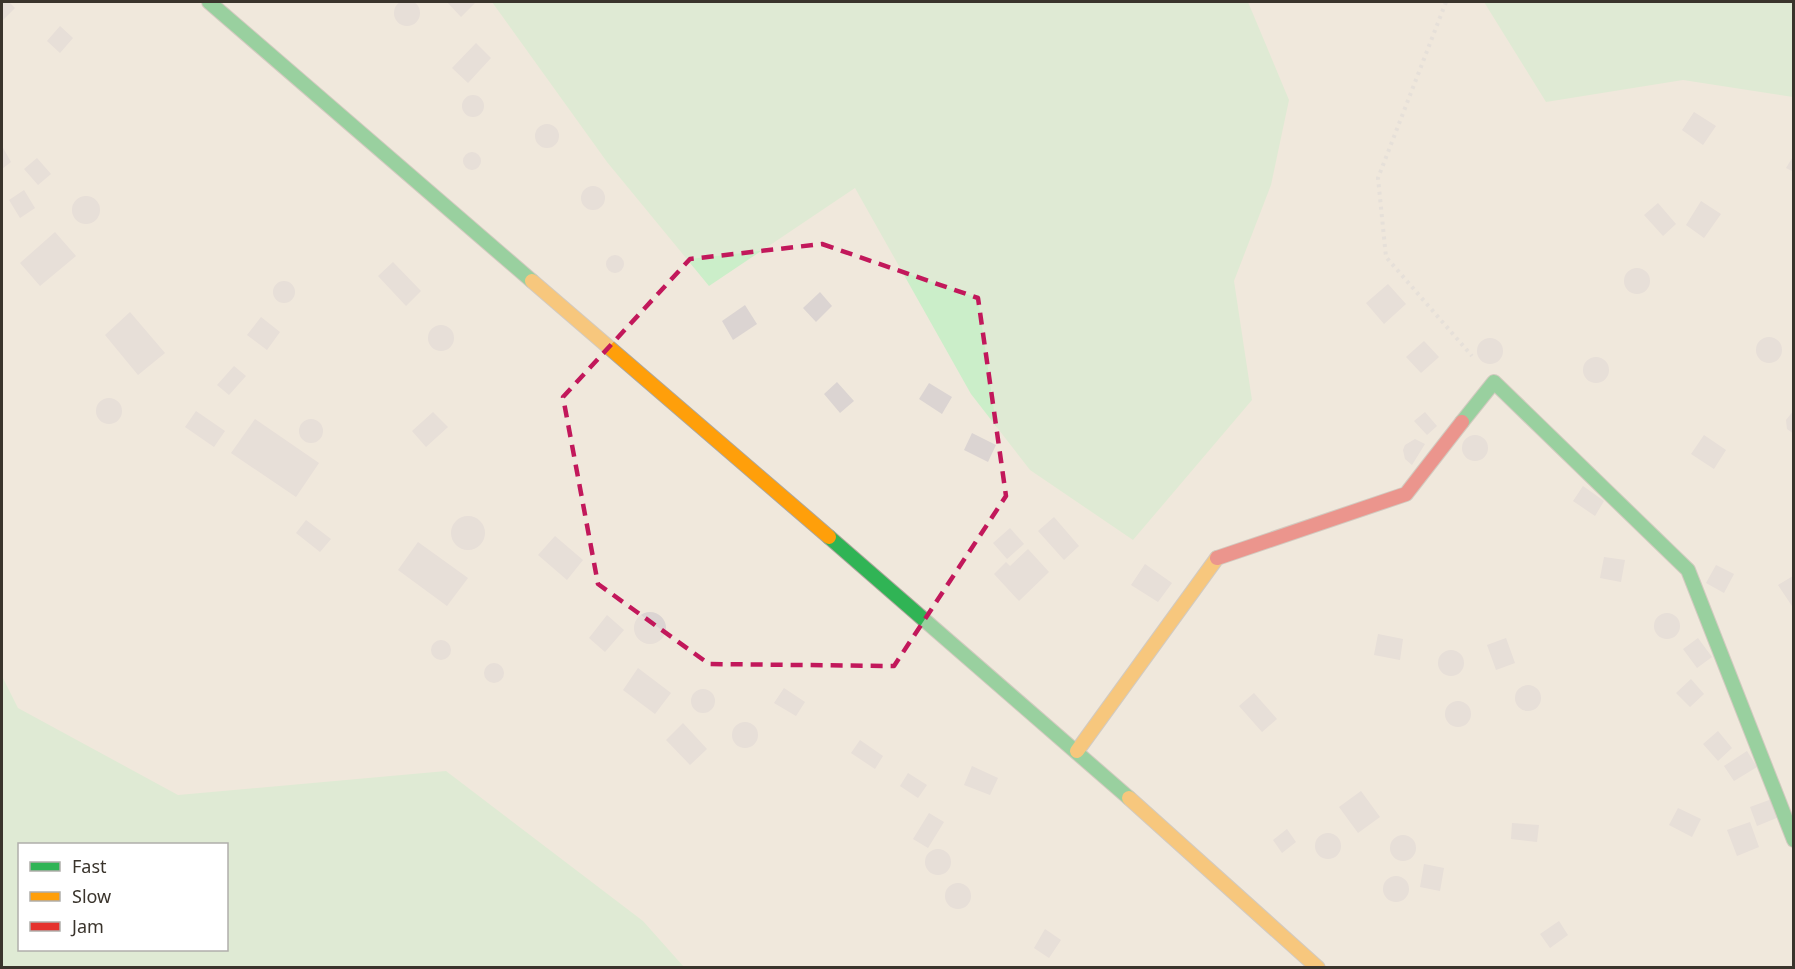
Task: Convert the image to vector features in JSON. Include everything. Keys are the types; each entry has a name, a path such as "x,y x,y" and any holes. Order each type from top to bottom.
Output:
{"main road":[{"path":"209,2 1077,752 1318,968"},
{"path":"1077,752 1215,559 1406,494 1494,382 1688,570 1794,840"}],"path":[{"path":"1446,2 1378,178 1386,257 1494,382"}],"highlighted area":[{"path":"822,244 978,298 1006,496 894,666 709,664 598,584 563,397 690,259"}],"green space":[{"path":"492,2 1248,2 1289,100 1271,185 1234,281 1252,400 1133,540 1030,470 971,394 855,188 709,286 607,162"},
{"path":"1484,2 1793,2 1793,97 1683,80 1546,102"},
{"path":"2,676 18,708 178,795 446,771 643,921 684,967 2,967"}],"building":[{"path":"407,0 416,4 420,13 416,22 407,26 398,22 394,13 398,4"},
{"path":"2,2 9,2 15,8 2,21"},
{"path":"447,2 474,2 475,3 461,17"},
{"path":"60,26 73,38 60,53 47,41"},
{"path":"476,43 491,58 468,83 452,68"},
{"path":"473,95 481,98 484,106 481,114 473,117 465,114 462,106 465,98"},
{"path":"1694,112 1716,126 1703,145 1682,130"},
{"path":"547,124 556,127 559,136 556,145 547,148 538,145 535,136 538,127"},
{"path":"2,146 11,162 2,169"},
{"path":"472,152 480,157 481,161 476,169 472,170 464,165 463,161 468,153"},
{"path":"1794,155 1794,172 1786,168"},
{"path":"37,158 51,174 38,185 24,169"},
{"path":"593,186 602,189 605,198 602,207 593,210 584,207 581,198 584,189"},
{"path":"24,190 35,208 20,218 9,200"},
{"path":"86,196 96,200 100,210 96,220 86,224 76,220 72,210 76,200"},
{"path":"1701,201 1721,214 1704,238 1686,225"},
{"path":"1658,203 1676,224 1663,236 1644,215"},
{"path":"55,232 76,256 40,286 20,263"},
{"path":"615,255 621,258 624,264 621,270 615,273 609,270 606,264 609,258"},
{"path":"393,262 421,291 406,306 378,276"},
{"path":"1637,268 1646,272 1650,281 1646,290 1637,294 1628,290 1624,281 1628,272"},
{"path":"284,281 292,284 295,292 292,300 284,303 276,300 273,292 276,284"},
{"path":"1388,284 1406,304 1384,324 1366,303"},
{"path":"820,292 832,306 816,322 803,308"},
{"path":"745,305 757,324 733,340 722,321"},
{"path":"130,312 165,353 138,375 105,335"},
{"path":"261,317 280,332 267,350 247,335"},
{"path":"441,325 450,329 454,338 450,347 441,351 432,347 428,338 432,329"},
{"path":"1769,337 1778,341 1782,350 1778,359 1769,363 1760,359 1756,350 1760,341"},
{"path":"1490,338 1499,342 1503,351 1499,360 1490,364 1481,360 1477,351 1481,342"},
{"path":"1424,341 1439,357 1421,373 1406,357"},
{"path":"1596,357 1605,361 1609,370 1605,379 1596,383 1587,379 1583,370 1587,361"},
{"path":"234,366 246,376 229,395 217,385"},
{"path":"837,382 854,401 840,413 824,394"},
{"path":"929,383 952,397 942,414 919,399"},
{"path":"109,398 118,402 122,411 118,420 109,424 100,420 96,411 100,402"},
{"path":"1794,410 1794,434 1787,429 1786,420"},
{"path":"196,411 225,431 214,447 185,427"},
{"path":"433,412 448,427 426,447 412,431"},
{"path":"1425,412 1437,426 1427,435 1414,421"},
{"path":"255,419 319,463 296,497 231,453"},
{"path":"311,419 316,420 322,426 322,436 316,442 311,443 306,442 300,436 299,431 300,426 306,420"},
{"path":"972,433 996,445 988,462 964,450"},
{"path":"1475,435 1484,439 1488,448 1484,457 1475,461 1466,457 1462,448 1466,439"},
{"path":"1704,435 1726,450 1714,469 1691,454"},
{"path":"1415,439 1425,444 1412,465 1405,459 1403,450 1405,445"},
{"path":"1583,486 1604,501 1595,516 1573,501"},
{"path":"468,516 480,521 485,533 480,545 468,550 456,545 451,533 456,521"},
{"path":"1054,517 1079,546 1064,560 1038,531"},
{"path":"306,520 331,539 320,552 296,533"},
{"path":"1010,528 1024,544 1007,559 993,543"},
{"path":"555,536 583,560 567,580 538,555"},
{"path":"418,542 468,578 447,606 398,570"},
{"path":"1028,549 1049,572 1019,601 994,574 1006,562 1010,566"},
{"path":"1604,557 1625,560 1621,582 1600,578"},
{"path":"1145,564 1172,583 1158,602 1131,585"},
{"path":"1716,565 1734,574 1724,593 1706,583"},
{"path":"1794,577 1794,609 1778,585"},
{"path":"650,612 661,617 666,628 661,639 650,644 639,639 634,628 639,617"},
{"path":"1667,613 1676,617 1680,626 1676,635 1667,639 1658,635 1654,626 1658,617"},
{"path":"607,615 624,630 605,652 589,638"},
{"path":"1378,634 1403,639 1400,660 1374,655"},
{"path":"1506,638 1515,663 1496,670 1487,645"},
{"path":"1698,638 1712,657 1697,668 1683,649"},
{"path":"437,640 445,640 451,646 451,654 445,660 437,660 431,654 431,646"},
{"path":"1451,650 1460,654 1464,663 1460,672 1451,676 1442,672 1438,663 1442,654"},
{"path":"490,663 498,663 504,669 504,677 498,683 490,683 484,677 484,669"},
{"path":"638,668 671,693 655,714 623,690"},
{"path":"1691,679 1704,694 1690,707 1676,693"},
{"path":"1528,685 1537,689 1541,698 1537,707 1528,711 1519,707 1515,698 1519,689"},
{"path":"784,688 805,702 796,716 774,703"},
{"path":"703,689 711,693 715,701 711,709 703,713 695,709 691,701 695,693"},
{"path":"1254,693 1277,719 1262,732 1239,706"},
{"path":"1458,701 1467,705 1471,714 1467,723 1458,727 1449,723 1445,714 1449,705"},
{"path":"745,722 754,726 758,735 754,744 745,748 736,744 732,735 736,726"},
{"path":"683,723 707,749 690,765 666,740"},
{"path":"1718,731 1732,748 1718,761 1703,744"},
{"path":"860,740 883,756 875,769 851,753"},
{"path":"1747,751 1757,767 1734,781 1724,766"},
{"path":"972,766 998,778 990,795 964,785"},
{"path":"908,773 927,785 918,798 900,786"},
{"path":"1361,791 1380,817 1358,833 1339,807"},
{"path":"1772,799 1779,817 1757,826 1750,807"},
{"path":"1678,808 1701,819 1692,837 1669,825"},
{"path":"929,813 944,822 928,848 913,839"},
{"path":"1750,822 1759,847 1737,856 1727,830"},
{"path":"1512,823 1539,825 1537,842 1511,839"},
{"path":"1287,829 1296,842 1282,853 1273,840"},
{"path":"1328,833 1337,837 1341,846 1337,855 1328,859 1319,855 1315,846 1319,837"},
{"path":"1403,835 1412,839 1416,848 1412,857 1403,861 1394,857 1390,848 1394,839"},
{"path":"938,849 947,853 951,862 947,871 938,875 929,871 925,862 929,853"},
{"path":"1424,864 1444,868 1440,891 1420,887"},
{"path":"1396,876 1405,880 1409,889 1405,898 1396,902 1387,898 1383,889 1387,880"},
{"path":"958,883 967,887 971,896 967,905 958,909 949,905 945,896 949,887"},
{"path":"1559,921 1568,935 1550,948 1540,934"},
{"path":"1045,929 1061,940 1049,958 1034,948"}],"traffic: fast":[{"path":"209,2 532,281"},
{"path":"1462,422 1494,382 1688,570 1794,840"},
{"path":"829,537 1129,798"}],"traffic: slow":[{"path":"532,281 829,537"},
{"path":"1077,751 1217,558"},
{"path":"1129,798 1318,968"}],"traffic: jam":[{"path":"1217,558 1406,494 1462,422"}]}
